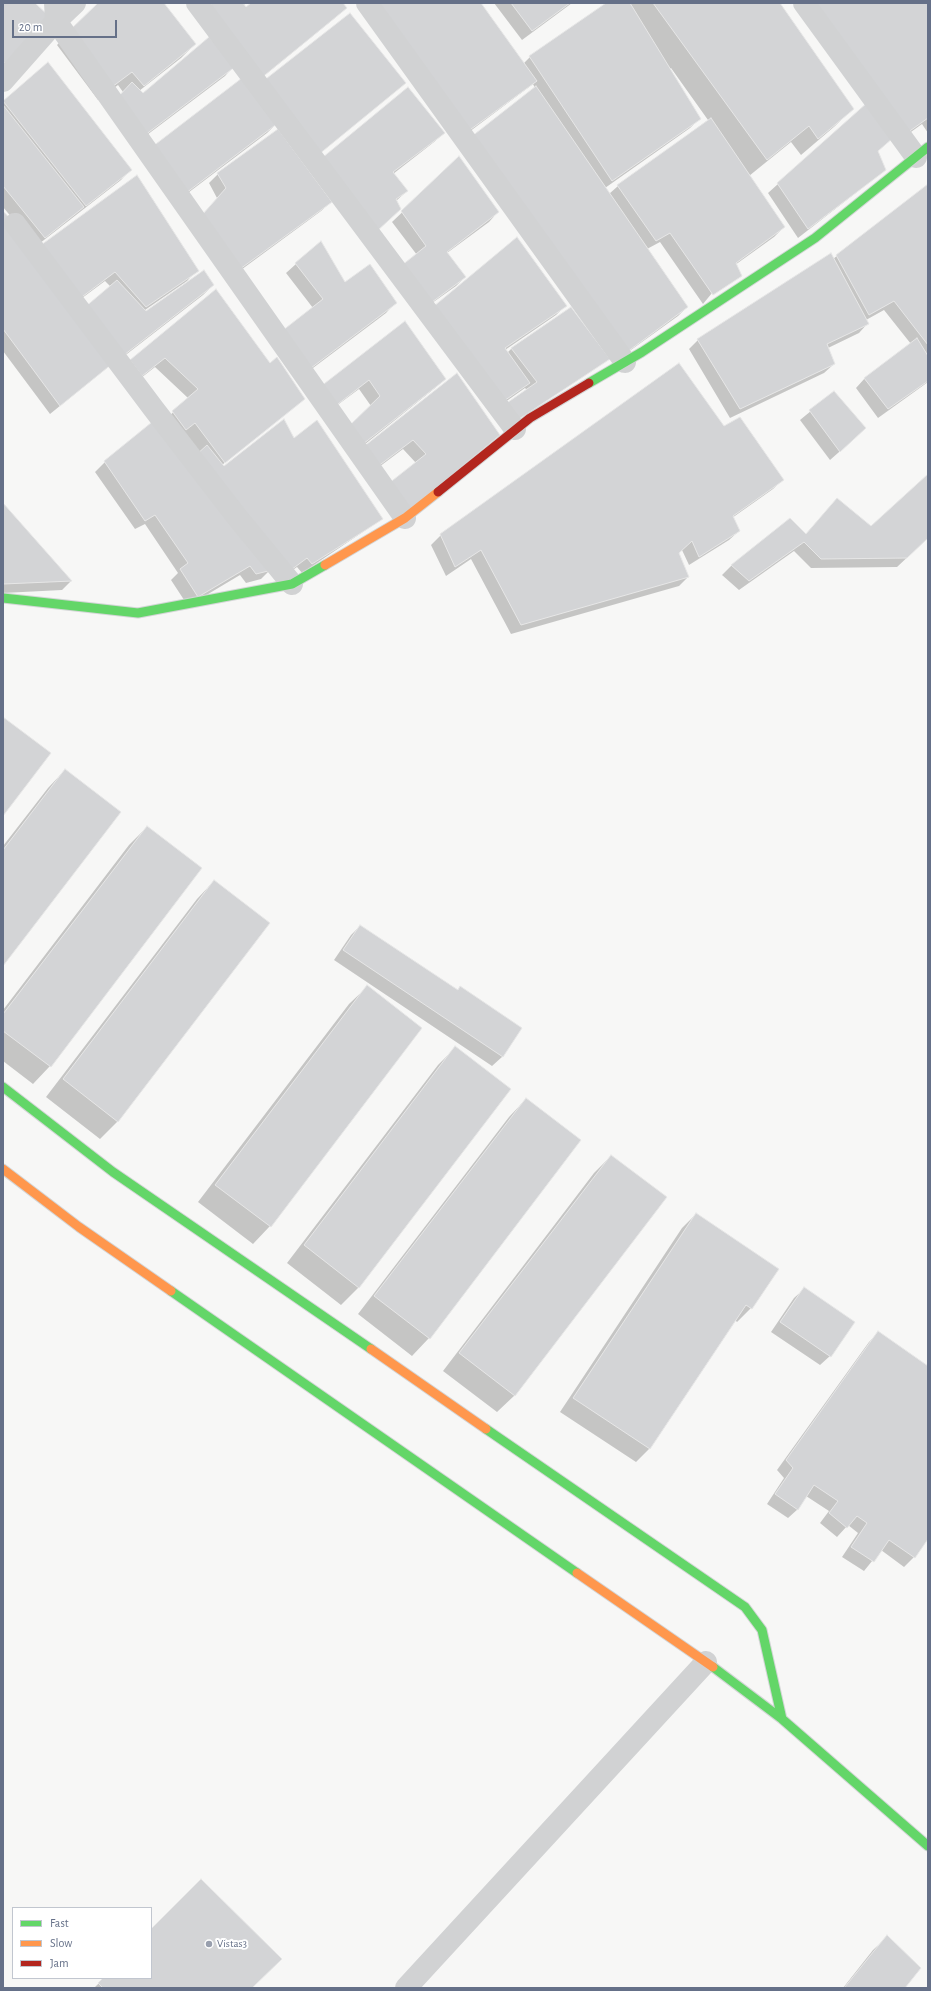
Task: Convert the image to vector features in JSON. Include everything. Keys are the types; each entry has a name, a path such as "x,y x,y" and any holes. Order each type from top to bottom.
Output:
{"main road":[{"path":"3,598 138,613 292,584 405,518 530,418 625,362 815,238 922,152"},
{"path":"3,1087 114,1172 745,1607 762,1630 782,1719"},
{"path":"3,1168 79,1227 706,1662 782,1719 928,1846"}],"street":[{"path":"3,81 55,12 75,3"},
{"path":"197,3 515,429"},
{"path":"368,3 625,362"},
{"path":"804,3 922,152"},
{"path":"55,12 405,518"},
{"path":"15,224 237,518 292,584"},
{"path":"406,1988 706,1662"}],"building":[{"path":"3,3 35,3 50,17 6,64 3,62"},
{"path":"98,3 164,3 196,44 144,86 132,72 112,87 70,30"},
{"path":"213,3 243,3 246,7 251,3 343,3 347,8 260,79 208,7"},
{"path":"373,3 481,3 537,81 467,132"},
{"path":"511,3 570,3 532,31"},
{"path":"606,3 630,3 701,119 612,181 529,56"},
{"path":"653,3 780,3 854,109 818,139 809,126 767,160"},
{"path":"810,3 928,3 928,118 907,133"},
{"path":"350,13 406,83 318,155 262,82"},
{"path":"209,37 236,66 145,135 117,98 132,82 143,93"},
{"path":"48,62 132,170 86,206 3,101"},
{"path":"242,78 278,123 186,193 152,147"},
{"path":"536,86 688,307 627,352 471,137"},
{"path":"408,87 445,133 393,172 408,191 396,199 401,209 376,232 322,158"},
{"path":"868,102 893,138 878,151 886,170 808,229 777,183"},
{"path":"3,105 84,207 45,238 3,186"},
{"path":"711,118 785,227 736,263 742,276 713,295 670,233 656,241 617,185"},
{"path":"278,129 332,202 240,269 202,215 226,188 217,173"},
{"path":"459,156 499,212 447,252 466,277 428,305 401,266 426,246 401,211"},
{"path":"137,175 199,271 146,307 115,272 70,306 118,359 60,406 3,329 3,211 37,248"},
{"path":"928,184 928,345 894,301 869,315 836,255"},
{"path":"517,237 567,306 505,348 530,383 501,403 433,307"},
{"path":"321,241 345,282 370,264 397,303 311,368 282,331 323,299 295,263"},
{"path":"831,253 869,324 827,344 835,364 740,409 697,339"},
{"path":"204,270 214,285 124,355 84,308 117,280 146,311"},
{"path":"216,289 270,363 277,357 305,399 225,463 195,423 186,430 172,411 198,389 165,358 142,376 130,360"},
{"path":"571,307 610,359 516,421 504,405 537,382 511,348"},
{"path":"405,321 446,379 363,444 349,426 380,396 369,380 334,407 320,387"},
{"path":"917,338 928,356 928,381 888,409 864,378"},
{"path":"679,363 724,426 740,417 784,480 733,516 740,531 699,557 692,541 679,553 689,577 521,625 481,550 455,567 440,534"},
{"path":"457,373 500,435 408,511 388,484 426,454 413,440 377,467 362,448"},
{"path":"834,391 866,428 840,452 809,410"},
{"path":"157,418 272,570 256,574 250,566 198,597 180,569 188,563 155,515 145,521 104,461"},
{"path":"284,419 294,438 317,420 383,519 312,564 307,558 287,573 195,456 207,445 224,466"},
{"path":"928,474 928,538 907,558 821,559 804,542 749,581 731,565 790,518 806,534 837,498 871,526"},
{"path":"3,503 72,581 3,584"},
{"path":"3,717 51,753 3,816"},
{"path":"65,769 121,812 3,966 3,850"},
{"path":"147,826 202,868 51,1067 3,1031 3,1014"},
{"path":"214,880 270,923 118,1122 63,1079"},
{"path":"360,925 458,990 460,986 522,1028 503,1057 343,950"},
{"path":"367,985 422,1028 271,1227 215,1185"},
{"path":"455,1046 511,1089 359,1288 304,1245"},
{"path":"526,1098 581,1140 430,1339 374,1296"},
{"path":"611,1155 667,1197 515,1396 459,1353"},
{"path":"696,1213 779,1269 752,1309 746,1305 650,1449 573,1398"},
{"path":"804,1287 855,1322 831,1357 780,1322"},
{"path":"878,1331 928,1366 928,1539 915,1558 889,1540 874,1562 851,1547 867,1523 857,1516 847,1528 829,1513 838,1501 814,1485 798,1510 775,1494 793,1468 786,1460"},
{"name":"Vistas3","path":"201,1879 282,1959 252,1988 103,1988 98,1983 102,1979 152,1979 152,1928"},
{"path":"887,1935 921,1968 905,1988 844,1988"}],"traffic: fast":[{"path":"589,383 642,352 815,238 928,147"},
{"path":"3,598 138,613 292,584 325,565"},
{"path":"3,1087 113,1172 371,1349"},
{"path":"171,1291 577,1573"},
{"path":"486,1429 745,1607 762,1630 782,1719"},
{"path":"713,1667 782,1719 928,1846"}],"traffic: slow":[{"path":"325,565 405,518 438,492"},
{"path":"3,1169 79,1227 171,1291"},
{"path":"371,1349 486,1429"},
{"path":"577,1573 713,1667"}],"traffic: jam":[{"path":"438,492 530,418 589,383"}],"place":[{"name":"Vistas3","path":"209,1944"}]}
